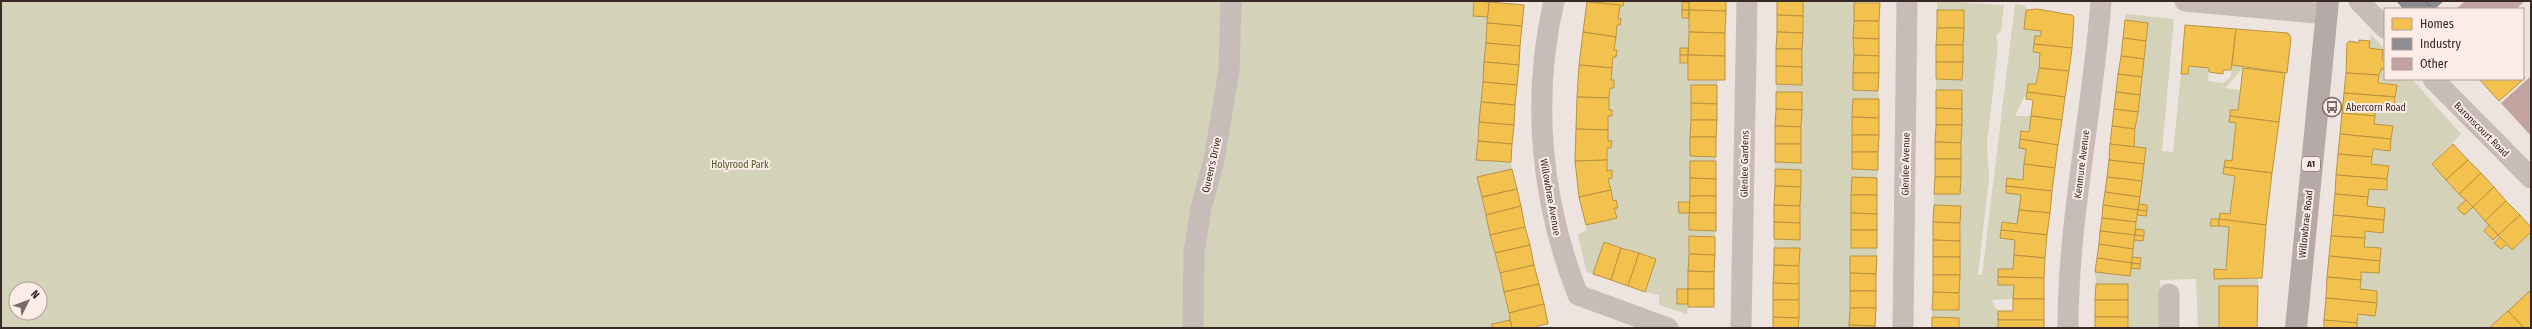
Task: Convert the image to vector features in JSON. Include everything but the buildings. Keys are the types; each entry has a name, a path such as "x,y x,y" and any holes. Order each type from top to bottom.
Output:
{"main road":[{"name":"Willowbrae Road","path":"2296,328 2327,8"}],"street":[{"name":"Queen's Drive","path":"1193,328 1194,252 1201,208 1214,160 1229,71 1231,1"},
{"name":"Willowbrae Avenue","path":"1554,1 1544,58 1541,121 1545,175 1559,240 1578,295 1645,324 1668,328"},
{"name":"Glenlee Gardens","path":"1741,328 1747,1"},
{"name":"Glenlee Avenue","path":"1903,328 1907,1"},
{"name":"Kenmure Avenue","path":"2068,328 2068,296 2080,167 2101,1"},
{"path":"2185,1 2327,8"},
{"path":"2359,1 2384,27"},
{"name":"Baronscourt Road","path":"2434,80 2531,178"},
{"path":"2169,294 2169,328"}],"green space":[{"name":"Holyrood Park","path":"1,1 1474,1 1473,16 1488,17 1476,159 1511,162 1512,169 1477,177 1510,320 1492,324 1492,328 1,328"},
{"path":"1624,1 1689,1 1682,2 1682,17 1689,18 1688,48 1680,48 1680,63 1688,63 1718,80 1717,85 1691,85 1690,156 1716,157 1716,161 1690,161 1690,202 1679,202 1679,213 1689,213 1689,230 1716,231 1715,237 1689,237 1688,289 1677,289 1688,304 1687,314 1659,305 1659,295 1645,292 1656,259 1604,242 1593,274 1586,271 1578,234 1586,231 1586,225 1616,218 1614,208 1618,207 1616,201 1613,201 1608,179 1612,178 1612,171 1607,171 1607,148 1611,148 1612,141 1608,141 1608,116 1612,116 1612,110 1609,110 1610,88 1614,88 1614,80 1611,80 1613,57 1616,57 1617,51 1614,50 1617,25 1620,25 1621,20 1618,19 1620,5 1623,6"},
{"path":"1803,1 1858,1 1854,3 1853,90 1878,91 1879,99 1853,99 1852,169 1878,170 1877,178 1852,178 1851,248 1877,248 1877,256 1850,256 1849,328 1798,328 1800,248 1774,248 1774,239 1800,240 1800,224 1802,223 1800,223 1801,170 1775,169 1775,162 1801,162 1802,92 1776,92 1776,84 1802,85"},
{"path":"1937,1 2004,5 2001,31 1996,35 1998,46 1987,143 1989,178 1978,275 1982,275 2015,4 2026,6 2024,29 2041,31 2041,36 2035,36 2033,52 2040,53 2036,84 2028,84 2026,97 2024,97 2015,116 2031,116 2029,132 2021,131 2019,148 2026,149 2023,180 2007,178 2006,193 2021,195 2017,224 2002,222 2000,238 2015,240 2013,269 1998,269 1998,285 2014,285 2013,299 1991,300 1998,311 1998,327 2013,328 1959,328 1959,318 1932,317 1932,310 1959,310 1961,206 1934,205 1934,194 1960,194 1962,91 1936,90 1936,79 1962,80 1964,10 1937,10"},
{"path":"2126,14 2174,19 2162,151 2173,152 2181,74 2188,74 2189,66 2209,68 2208,81 2224,83 2231,76 2232,65 2240,65 2243,68 2225,88 2240,90 2238,110 2230,110 2229,122 2236,123 2232,161 2223,174 2235,176 2230,214 2220,213 2219,219 2211,219 2210,226 2229,227 2226,270 2214,269 2214,279 2258,279 2258,286 2219,286 2219,328 2198,328 2196,279 2160,280 2161,328 2128,328 2128,284 2096,284 2095,272 2130,276 2131,268 2140,269 2141,258 2132,257 2134,240 2143,241 2144,230 2136,229 2137,215 2146,216 2147,205 2139,204 2134,147 2148,23 2125,20"},
{"path":"2371,34 2384,49 2384,59 2369,48"},
{"path":"2382,68 2384,69 2384,80 2413,80 2461,134 2432,164 2466,200 2457,208 2464,215 2473,207 2489,225 2484,231 2493,240 2498,235 2500,237 2495,243 2501,249 2507,244 2512,250 2531,232 2531,290 2489,328 2357,328 2358,314 2375,316 2377,291 2360,289 2361,272 2379,273 2381,248 2364,247 2365,231 2383,232 2385,208 2367,206 2369,189 2387,190 2388,166 2371,164 2373,149 2390,151 2393,126 2374,124 2376,109 2394,110 2396,85 2378,83"}],"place":[{"name":"Abercorn Road","path":"2332,107"}]}
